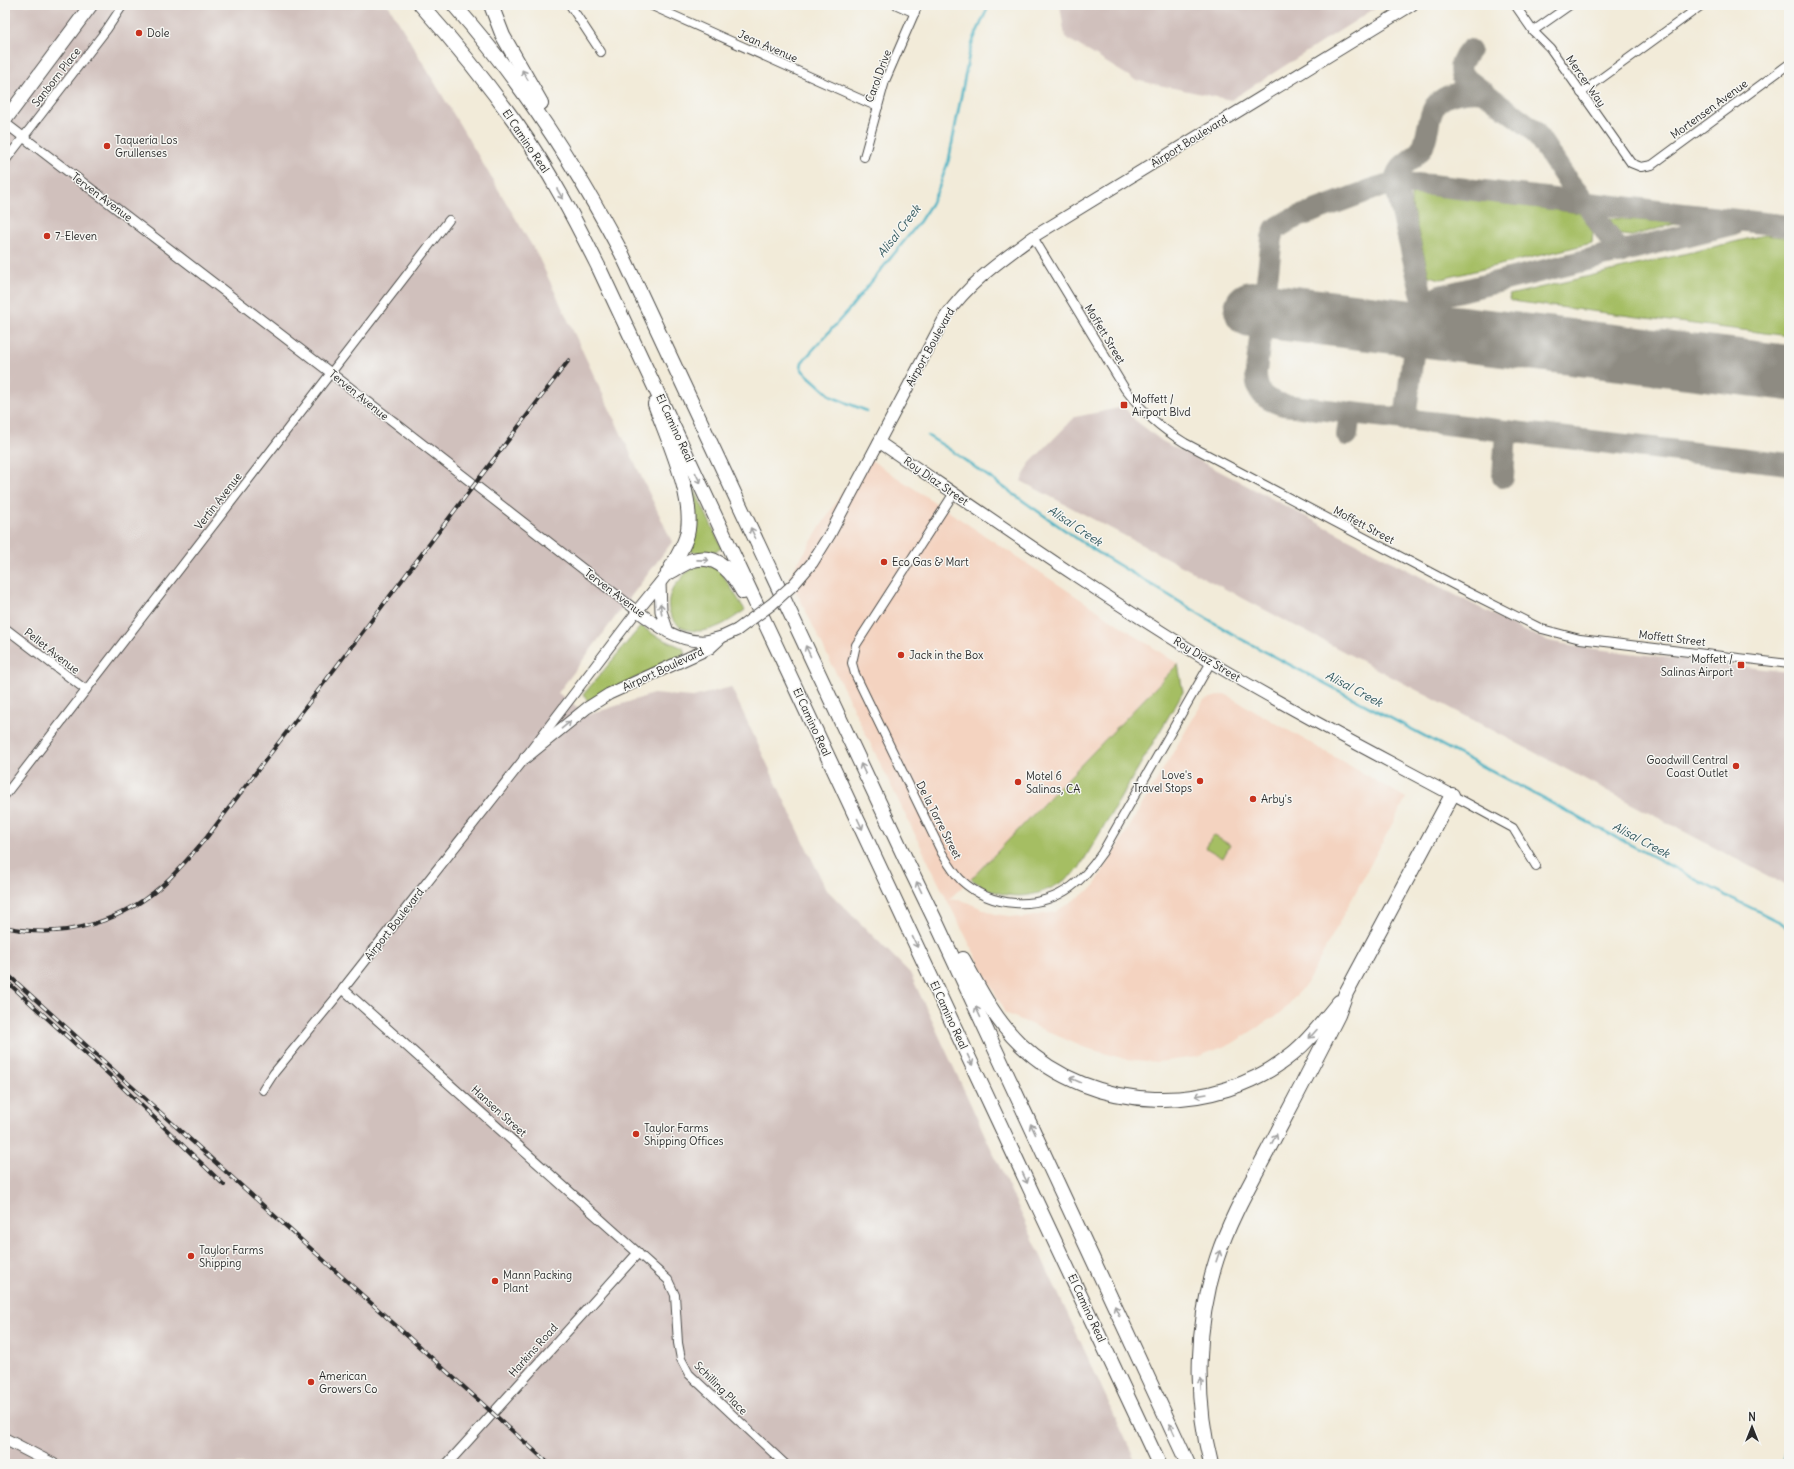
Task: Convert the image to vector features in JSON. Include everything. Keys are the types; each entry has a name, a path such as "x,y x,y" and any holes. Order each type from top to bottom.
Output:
{"highway":[{"path":"5,120 91,5"},
{"path":"411,5 488,84"},
{"name":"El Camino Real","path":"421,5 455,43 488,84 519,127 548,173 574,219 623,316 1159,1464"},
{"path":"454,5 507,69 569,159 598,207 644,298 1188,1464"},
{"path":"491,5 503,36 542,104 569,159"},
{"path":"623,316 679,471 687,499 689,526 686,538 664,578"},
{"path":"664,578 692,560 712,560 722,565 737,581 790,675"},
{"path":"1211,1464 1205,1429 1200,1374 1203,1322 1208,1293 1217,1258 1239,1205 1338,1015 1346,993 1452,795"},
{"path":"936,922 956,945 994,1013 1008,1032 1021,1045 1038,1059 1068,1077 1104,1092 1124,1096 1163,1100 1184,1098 1227,1089 1247,1081 1275,1066 1292,1054 1320,1027 1346,993"}],"main road":[{"name":"Airport Boulevard","path":"525,758 587,708 609,694 710,648 722,637 737,630 772,604 794,584 812,563 830,534 934,336 959,298 993,266 1033,237 1412,5"},
{"name":"Roy Diaz Street","path":"879,442 1050,560 1211,662 1286,706 1452,795"},
{"path":"637,611 664,578"},
{"path":"664,578 660,611 669,633"},
{"name":"Terven Avenue","path":"637,611 669,633 682,638 700,642 722,637"},
{"path":"5,1438 53,1464"}],"street":[{"name":"Sanborn Place","path":"5,161 107,29 123,5"},
{"path":"570,5 601,52"},
{"name":"Jean Avenue","path":"650,5 878,107"},
{"path":"897,5 917,9"},
{"name":"Mercer Way","path":"1515,5 1533,31 1550,48 1631,163 1640,167"},
{"path":"1533,31 1570,5"},
{"path":"1581,93 1702,5"},
{"name":"Carol Drive","path":"864,156 887,75 917,9"},
{"name":"Mortensen Avenue","path":"1640,167 1652,165 1789,64"},
{"name":"Terven Avenue","path":"5,123 331,373 637,611"},
{"name":"Vertin Avenue","path":"5,795 449,220"},
{"name":"Moffett Street","path":"1033,237 1125,389 1139,408 1153,422 1185,442 1460,588 1542,629 1580,639 1789,664"},
{"name":"De la Torre Street","path":"954,493 856,645 852,663 855,674 942,853 954,873 970,887 992,899 1010,903 1027,904 1049,899 1062,893 1072,887 1087,874 1104,849 1211,662"},
{"name":"Airport Boulevard","path":"263,1090 274,1073 343,989 525,758 637,611"},
{"name":"Pellet Avenue","path":"5,628 86,690"},
{"name":"Roy Diaz Street","path":"1452,795 1513,828 1536,866"},
{"name":"Hansen Street","path":"343,989 638,1253"},
{"name":"Harkins Road","path":"447,1464 638,1253"},
{"name":"Schilling Place","path":"638,1253 668,1280 675,1295 678,1343 681,1359 689,1374 785,1464"}],"shaded area":[{"path":"5,5 389,6 538,256 672,542 558,693 588,715 653,694 693,697 731,687 826,889 910,973 1137,1464 5,1464"},
{"path":"1060,5 1380,5 1231,100 1135,80 1065,37"},
{"path":"1124,407 1135,420 1162,441 1522,630 1549,641 1579,647 1789,672 1789,887 1021,481 1030,463 1075,417"},
{"path":"865,456 1178,664 971,879 948,900 959,899 995,914 1023,918 1055,912 1093,888 1204,700 1225,694 1406,798 1307,983 1282,1012 1233,1043 1197,1057 1157,1062 1125,1059 1083,1047 1005,1013 947,900 789,577"}],"green space":[{"path":"1419,193 1581,213 1593,233 1592,243 1441,279 1429,276 1411,202 1411,195"},
{"path":"1608,218 1678,223 1632,236 1622,235"},
{"path":"1764,235 1789,238 1789,336 1511,301 1509,295"},
{"path":"689,478 722,548 713,552 701,554 688,550 686,479"},
{"path":"702,565 709,565 720,570 745,610 728,621 709,630 688,630 677,624 670,614 670,595 685,574 692,568"},
{"path":"641,626 656,636 683,648 685,654 588,701 583,695"},
{"path":"1178,664 1183,692 1078,870 1065,880 1052,887 1039,893 1026,896 1013,896 999,893 985,888 971,879"},
{"path":"1213,835 1230,845 1223,858 1206,848"}],"waterway":[{"name":"Alisal Creek","path":"867,411 832,397 803,371 801,368 802,362 847,312 918,224 931,204 938,190 949,159 973,41 989,5"},
{"name":"Alisal Creek","path":"928,436 1089,547 1241,639 1789,928"},
{"name":"Alisal Creek","path":"1783,1464 1789,1440"}],"taxiway":[{"path":"1470,50 1461,64 1461,75 1533,129 1567,180 1586,203 1620,253"},
{"path":"1424,304 1395,183 1396,176 1402,167 1415,157 1422,148 1426,138 1432,111 1439,102 1444,98 1457,93 1483,92"},
{"path":"1789,226 1431,185 1395,183 1376,188 1290,220 1275,229 1272,238 1256,372 1256,379 1262,394 1271,401 1284,405 1789,464"},
{"path":"1405,420 1418,314 1424,304 1440,296 1733,224"},
{"path":"1347,435 1350,413"},
{"path":"1503,477 1506,432"}],"runway":[{"path":"1252,309 1789,373"}],"railway":[{"path":"5,927 27,931 50,931 72,929 94,924 134,906 153,893 170,878 207,837 569,360"},
{"path":"5,972 549,1464"},
{"path":"5,980 114,1079 224,1185"}],"place":[{"name":"Dole","path":"139,33"},
{"name":"Taquería Los Grullenses","path":"107,146"},
{"name":"7-Eleven","path":"47,236"},
{"name":"Moffett / Airport Blvd","path":"1124,405"},
{"name":"Eco Gas & Mart","path":"884,562"},
{"name":"Jack in the Box","path":"901,655"},
{"name":"Moffett / Salinas Airport","path":"1741,665"},
{"name":"Goodwill Central Coast Outlet","path":"1736,766"},
{"name":"Love's Travel Stops","path":"1200,781"},
{"name":"Motel 6 Salinas, CA","path":"1018,782"},
{"name":"Arby's","path":"1253,799"},
{"name":"Taylor Farms Shipping Offices","path":"636,1134"},
{"name":"Taylor Farms Shipping","path":"191,1256"},
{"name":"Mann Packing Plant","path":"495,1281"},
{"name":"American Growers Co","path":"311,1382"}]}
